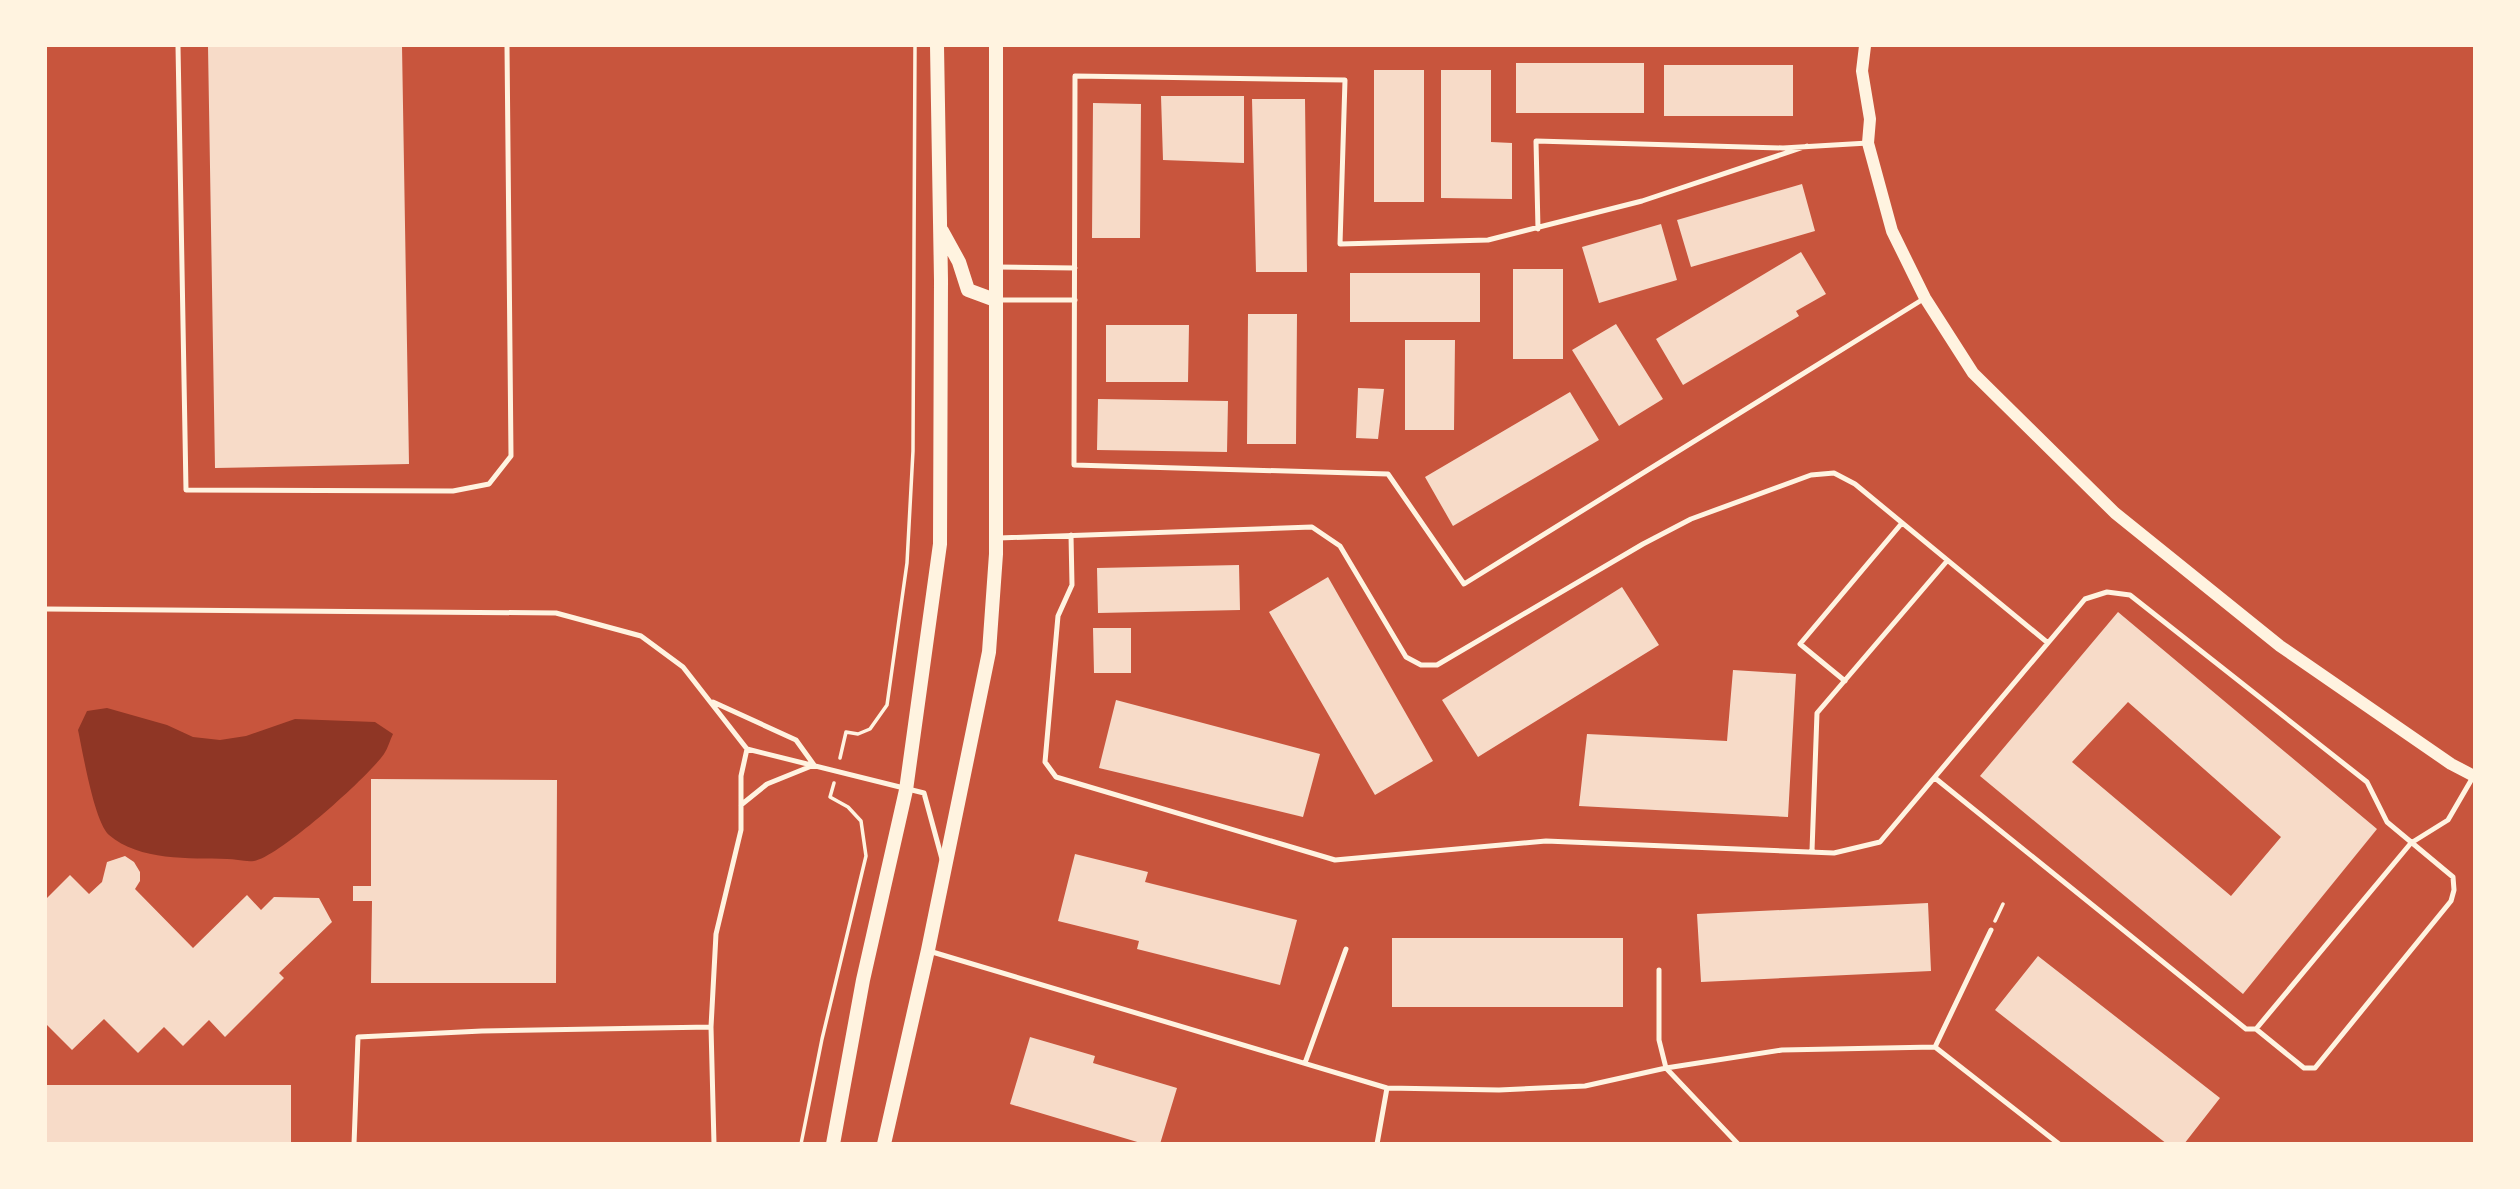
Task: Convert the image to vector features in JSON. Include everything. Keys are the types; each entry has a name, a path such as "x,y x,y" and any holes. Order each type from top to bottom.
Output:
{"main road":[{"path":"833,1143 863,979 906,790 940,544 937,46"},
{"path":"884,1143 928,950 989,652 996,538 996,46"},
{"path":"940,226 959,262 968,290 995,300"}],"street":[{"path":"1865,46 1862,71 1870,119 1868,143 1892,231 1925,298 1973,373 2115,513 2280,646 2451,764 2474,775"}],"lane":[{"path":"178,46 186,490 453,491 489,484 511,456 507,46"},
{"path":"1807,146 1642,201 1488,240 1340,244 1345,80 1075,76 1074,465 1388,474 1464,584 1925,298"},
{"path":"1538,229 1536,141 1807,146 1868,143"},
{"path":"996,267 1075,268"},
{"path":"995,300 1075,300"},
{"path":"996,538 1312,527 1340,545 1406,657 1421,665 1437,665 1679,526 1811,475 1834,472 1854,484 2048,643"},
{"path":"1845,681 1800,644 1902,523"},
{"path":"1071,535 1072,585 1058,616 1045,762 1056,777 1335,860 1546,841 1834,853 1880,842 2085,599 2107,592 2130,596 2367,782 2387,822 2453,877 2454,890 2451,901 2315,1068 2304,1068 2256,1029 2246,1029 1935,778"},
{"path":"1812,851 1817,713 1947,561"},
{"path":"46,609 556,613 641,636 683,667 747,748 924,793 945,869"},
{"path":"709,701 796,740 814,765"},
{"path":"714,1143 711,1027 716,934 741,830 741,776 747,748"},
{"path":"741,805 767,784 814,765"},
{"path":"2256,1029 2411,843 2448,820 2474,775"},
{"path":"1935,1047 1991,930"},
{"path":"1305,1063 1346,949"},
{"path":"928,950 1005,972 1082,999 1387,1088 1499,1090 1585,1086 1666,1068 1782,1051 1935,1047 2059,1143"},
{"path":"1659,970 1659,1040 1666,1068 1738,1143"},
{"path":"354,1143 358,1037 482,1031 711,1027"},
{"path":"1377,1143 1387,1088"}],"path":[{"path":"846,732 858,734 870,729 887,705 907,563 913,451 915,46"},
{"path":"801,1143 822,1039 866,856 862,821 848,807 830,797"},
{"path":"1991,930 2003,904"}],"shaded area":[{"path":"107,708 167,725 193,737 220,740 246,736 295,719 375,722 393,734 384,754 361,779 323,814 266,856 254,861 181,858 135,850 109,835 104,827 90,786 78,730 87,711"}],"building":[{"path":"208,46 402,46 409,464 215,468"},
{"path":"1516,63 1644,63 1644,113 1516,113"},
{"path":"1664,65 1793,65 1793,116 1664,116"},
{"path":"1374,70 1424,70 1424,202 1374,202"},
{"path":"1441,70 1491,70 1491,142 1512,143 1512,199 1441,198"},
{"path":"1161,96 1244,96 1244,163 1163,160"},
{"path":"1252,99 1305,99 1307,272 1256,272"},
{"path":"1093,103 1141,104 1140,238 1092,238"},
{"path":"1802,184 1815,231 1691,267 1677,220"},
{"path":"1661,224 1677,280 1599,303 1582,247"},
{"path":"1801,252 1826,294 1796,311 1799,316 1683,385 1656,339"},
{"path":"1513,269 1563,269 1563,359 1513,359"},
{"path":"1350,273 1480,273 1480,322 1350,322"},
{"path":"1248,314 1297,314 1296,444 1247,444"},
{"path":"1616,324 1663,399 1619,426 1572,350"},
{"path":"1106,325 1189,325 1188,382 1106,382"},
{"path":"1405,340 1455,340 1454,430 1405,430"},
{"path":"1358,388 1384,389 1378,439 1356,438"},
{"path":"1570,392 1599,440 1453,526 1425,477"},
{"path":"1098,399 1228,401 1227,452 1097,450"},
{"path":"1239,565 1240,610 1098,613 1097,568"},
{"path":"1328,577 1433,761 1375,795 1269,612"},
{"path":"1622,587 1659,645 1478,757 1442,700"},
{"path":"2118,612 2377,829 2243,994 1980,776","holes":["2128,702 2281,837 2231,896 2072,762"]},
{"path":"1093,628 1131,628 1131,673 1094,673"},
{"path":"1733,670 1796,674 1788,817 1579,806 1587,734 1727,741"},
{"path":"1116,700 1320,754 1303,817 1099,768"},
{"path":"371,779 557,780 556,983 371,983 372,901 353,901 353,886 371,886"},
{"path":"1075,854 1148,872 1145,882 1297,920 1280,985 1137,949 1139,941 1058,921"},
{"path":"125,856 134,862 140,872 140,881 135,889 193,948 247,895 261,910 274,897 319,898 332,922 279,973 284,978 225,1037 209,1020 183,1046 164,1027 138,1053 104,1019 72,1050 46,1024 46,899 70,875 89,894 102,882 107,862"},
{"path":"1928,903 1931,971 1701,982 1697,914"},
{"path":"1392,938 1623,938 1623,1007 1392,1007"},
{"path":"2038,956 2220,1098 2184,1144 2167,1144 1995,1010"},
{"path":"1030,1037 1095,1056 1093,1063 1177,1088 1160,1144 1144,1144 1010,1104"},
{"path":"46,1085 291,1085 291,1144 46,1144"}]}
